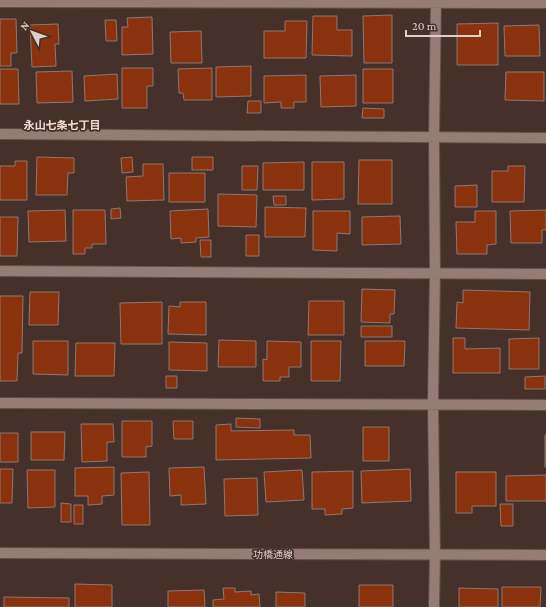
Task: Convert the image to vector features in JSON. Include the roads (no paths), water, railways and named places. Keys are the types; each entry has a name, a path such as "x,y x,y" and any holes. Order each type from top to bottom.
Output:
{"street":[{"path":"0,2 436,1 546,3"},
{"path":"434,607 435,554 433,403 436,1"},
{"path":"0,134 546,138"},
{"path":"0,271 546,274"},
{"path":"0,403 546,404"},
{"name":"功橋通線","path":"0,553 546,555"}],"district":[{"name":"永山七条七丁目","path":"62,125"}]}
